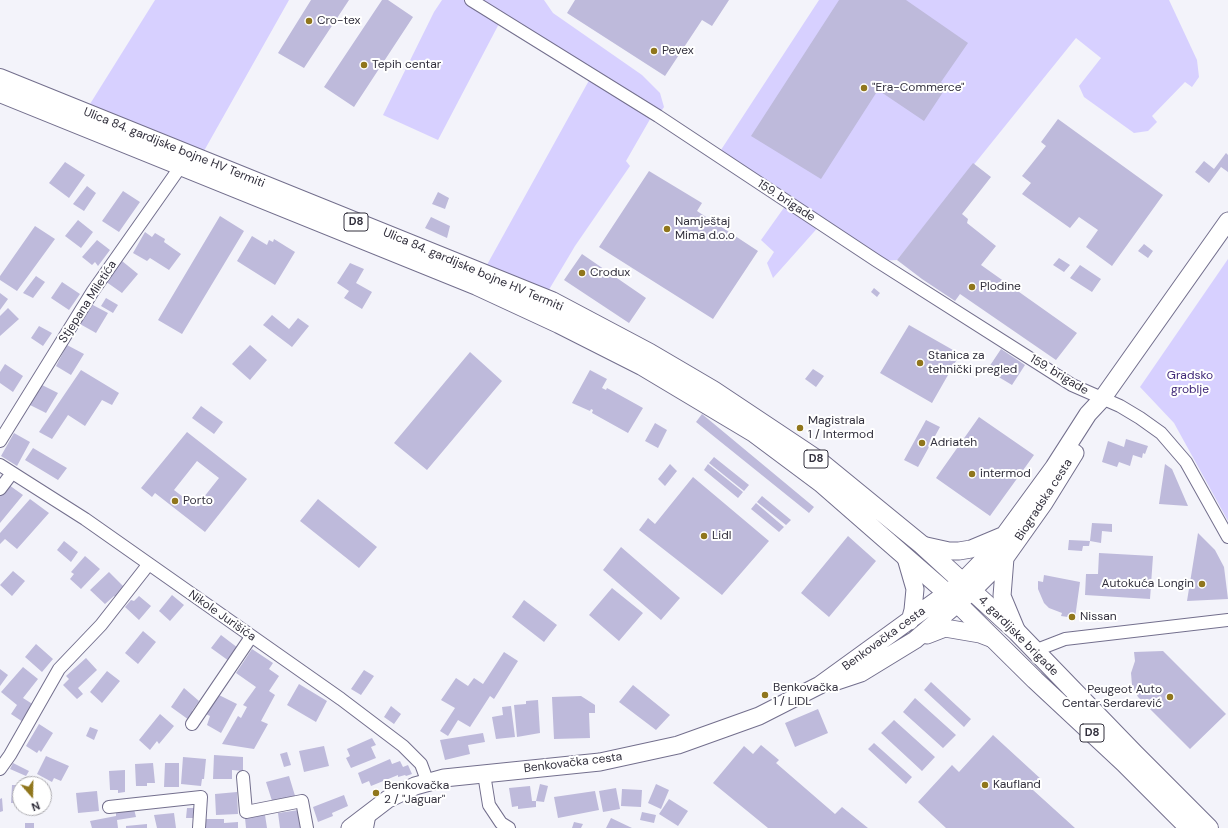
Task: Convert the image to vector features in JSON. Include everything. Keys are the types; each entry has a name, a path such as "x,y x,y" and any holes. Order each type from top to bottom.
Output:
{"main road":[{"name":"Ulica 84. gardijske bojne HV Termiti","path":"0,78 552,301 650,353 713,390 818,460 922,545 967,586"},
{"name":"Ulica 84. gardijske bojne HV Termiti","path":"0,93 477,286 559,324 642,366 754,433 792,460 821,482 953,598"},
{"name":"Biogradska cesta","path":"967,586 1005,558 1062,475 1102,399 1228,221"},
{"name":"Biogradska cesta","path":"967,586 1054,467 1088,414 1102,399"},
{"path":"922,545 943,550 959,551 971,549 1004,536"},
{"path":"906,558 914,589 913,610 910,621"},
{"path":"1005,558 1002,596 1017,632"},
{"path":"953,598 967,586"},
{"name":"4. gardijske brigade","path":"967,586 1017,632 1209,828"},
{"name":"4. gardijske brigade","path":"953,598 993,639 1124,763 1189,828"},
{"name":"Benkovačka cesta","path":"350,828 369,820 388,799 415,786 444,778 600,762 678,745 758,716 820,685 910,621 953,598"},
{"name":"Benkovačka cesta","path":"820,685 845,680 860,673 915,640 953,598"},
{"path":"915,640 945,628 980,634 993,639"}],"street":[{"name":"159. brigade","path":"471,0 658,116 877,261 1072,385 1120,406 1161,433 1186,462 1228,537"},
{"name":"Stjepana Miletića","path":"0,442 93,291 181,166"},
{"name":"Nikole Jurišića","path":"0,465 86,520 148,565 341,699 403,746 421,764 428,783"},
{"path":"0,489 12,473"},
{"path":"0,769 10,755 59,669 101,625 148,565"},
{"path":"1034,651 1065,639 1228,620"},
{"path":"192,724 251,637"},
{"path":"484,774 489,805 501,823 509,828"},
{"path":"243,777 246,812 302,801 307,828"},
{"path":"109,807 201,797 199,828"}],"green space":[{"path":"155,0 289,0 200,158 85,112"},
{"path":"442,0 544,0 553,13 642,75 660,93 664,107 658,116 653,114 626,161 630,166 575,246 544,298 483,272 592,75 502,18 438,140 383,115 434,12"},
{"path":"819,0 1169,0 1197,60 1199,77 1192,87 1185,82 1152,116 1157,122 1148,131 1134,133 1084,97 1079,86 1101,58 1076,38 897,260 877,261 821,224 773,278 767,263 774,252 761,240 788,202 717,156"},
{"name":"Gradsko groblje","path":"1228,259 1228,521 1174,423 1140,387"}],"building":[{"path":"311,0 349,0 304,68 278,53"},
{"path":"382,0 388,0 413,17 354,107 324,87"},
{"name":"Pevex","path":"575,0 729,0 712,26 702,20 665,76 567,13"},
{"name":"\"Era-Commerce\"","path":"839,0 906,0 968,43 941,82 947,86 924,121 878,90 821,179 751,136"},
{"path":"1058,119 1163,195 1112,266 1086,247 1098,230 1079,217 1070,228 1022,194 1031,183 1022,176 1046,146 1041,142"},
{"path":"1226,153 1228,155 1228,172 1221,167 1209,183 1195,172 1204,161 1214,169"},
{"path":"65,162 85,175 69,198 49,183"},
{"name":"Plodine","path":"973,163 991,177 962,214 968,219 967,223 996,246 981,265 1077,333 1056,360 960,294 955,301 897,260"},
{"name":"Namještaj Mima d.o.o","path":"649,171 702,203 697,211 758,251 713,319 599,247"},
{"path":"87,186 96,193 84,211 73,204"},
{"path":"123,191 140,202 119,232 102,221"},
{"path":"438,192 449,198 445,209 432,204"},
{"path":"220,216 244,231 182,334 158,320"},
{"path":"431,217 450,226 447,238 425,228"},
{"path":"78,220 93,232 81,248 65,236"},
{"path":"35,226 55,239 17,291 0,280 0,276"},
{"path":"145,232 152,237 155,233 165,239 164,242 181,254 169,270 150,258 147,261 133,253"},
{"path":"252,236 267,245 269,240 273,242 274,239 295,252 275,285 237,261"},
{"path":"97,240 110,250 98,266 95,262 92,265 82,257"},
{"path":"1144,244 1153,251 1148,258 1138,251"},
{"path":"582,254 646,298 629,323 564,280"},
{"path":"1059,258 1070,265 1064,272 1053,265"},
{"path":"122,261 138,274 122,293 105,281"},
{"path":"350,263 364,269 356,283 372,292 362,309 344,298 349,291 337,283"},
{"path":"1080,265 1101,279 1092,292 1070,278"},
{"path":"36,276 45,282 33,298 23,293"},
{"path":"62,282 80,294 69,310 51,298"},
{"path":"874,288 880,293 877,297 871,292"},
{"path":"0,293 8,299 0,310"},
{"path":"106,298 118,305 113,313 101,306"},
{"path":"91,304 108,313 96,333 80,324"},
{"path":"8,308 19,319 0,336 0,316"},
{"path":"272,315 289,329 298,318 309,326 292,347 263,325"},
{"name":"Stanica za tehnički pregled","path":"909,325 960,354 932,403 880,373"},
{"path":"39,326 52,333 43,346 31,338"},
{"path":"67,345 84,354 71,375 56,366"},
{"path":"250,345 267,360 250,380 232,364"},
{"path":"1001,349 1025,365 1012,385 987,370"},
{"path":"470,352 502,381 427,470 394,443"},
{"path":"5,364 23,376 13,392 0,383 0,372"},
{"path":"813,369 824,376 816,387 805,379"},
{"path":"81,370 119,393 112,405 102,400 85,426 68,415 52,439 39,432"},
{"path":"590,370 607,379 602,388 606,390 607,388 643,408 628,433 592,413 593,410 591,409 590,411 572,403"},
{"path":"42,385 58,393 46,413 30,405"},
{"path":"201,406 223,422 214,434 192,418"},
{"path":"702,414 814,507 809,513 696,422"},
{"path":"979,417 1034,455 990,516 936,478"},
{"name":"Adriateh","path":"926,420 940,427 918,467 904,460"},
{"path":"655,423 667,430 658,448 645,441"},
{"path":"187,432 247,479 205,532 155,493 152,497 141,488","holes":["197,461 219,478 196,507 174,490"]},
{"path":"14,433 30,442 17,466 1,456"},
{"path":"1126,439 1148,446 1145,454 1143,453 1142,458 1133,455 1130,466 1119,462 1117,467 1102,462 1108,441 1124,447"},
{"path":"33,448 67,468 58,480 25,460"},
{"path":"714,457 749,485 744,491 709,463"},
{"path":"670,464 677,471 665,486 658,479"},
{"path":"708,464 743,492 738,498 704,470"},
{"path":"1165,464 1172,469 1188,506 1159,504"},
{"name":"Lidl","path":"693,477 769,541 722,595 639,530 648,518 655,524"},
{"path":"9,485 23,495 0,523 0,496"},
{"path":"762,496 791,520 786,525 757,502"},
{"path":"30,499 49,513 17,549 5,539 0,544 0,533"},
{"path":"318,499 377,547 359,568 300,521"},
{"path":"756,503 784,527 779,532 751,509"},
{"path":"1092,523 1112,524 1112,532 1102,531 1101,543 1090,541"},
{"path":"1198,533 1215,550 1224,567 1228,599 1187,601"},
{"path":"848,536 876,561 829,617 801,593"},
{"path":"1069,540 1090,541 1089,546 1083,546 1082,551 1068,550"},
{"path":"64,541 78,552 71,562 57,550"},
{"path":"621,547 680,598 661,620 603,570"},
{"path":"1099,553 1153,556 1150,599 1085,595 1086,574 1098,574"},
{"path":"85,556 100,569 81,589 70,579 74,574 71,572"},
{"path":"13,571 25,581 12,596 0,585"},
{"path":"109,572 125,588 116,597 114,596 105,604 90,590"},
{"path":"1044,575 1080,582 1075,618 1061,616 1062,613 1049,608 1044,603 1038,589 1038,581 1043,582"},
{"path":"612,588 643,613 619,641 589,615"},
{"path":"172,595 184,605 170,621 159,611"},
{"path":"139,596 151,606 139,620 125,607 131,600 134,601"},
{"path":"524,600 557,625 544,642 512,617"},
{"path":"143,631 156,642 138,664 125,653"},
{"path":"221,635 238,648 229,661 211,648"},
{"path":"36,644 53,659 42,672 25,657"},
{"path":"252,649 273,663 269,669 279,676 269,691 275,695 261,721 268,724 254,749 222,744 238,716 241,718 247,707 243,705 256,687 236,673"},
{"path":"1163,651 1226,714 1190,749 1138,697 1132,685 1131,673 1135,661 1134,652"},
{"path":"504,652 518,661 494,699 490,696 470,727 458,720 448,736 440,731 455,708 441,700 456,678 468,686 474,678 483,684"},
{"path":"86,658 97,670 78,688 83,694 77,699 63,685 69,679 66,676"},
{"path":"23,667 38,679 23,698 34,705 23,722 11,714 17,705 1,692"},
{"path":"0,669 8,675 0,686"},
{"path":"364,670 374,676 361,695 351,689"},
{"path":"107,671 120,681 102,703 90,692"},
{"path":"931,682 971,719 964,727 924,690"},
{"path":"299,684 327,701 316,722 287,705"},
{"path":"633,685 670,715 656,730 619,702"},
{"path":"184,688 199,701 192,711 194,712 189,720 171,707"},
{"path":"217,694 237,704 221,733 207,725 210,716 206,714"},
{"path":"581,696 595,705 595,713 589,713 590,738 554,739 552,697"},
{"path":"915,698 956,735 943,748 903,712"},
{"path":"538,700 540,733 517,737 514,705 526,704 526,701"},
{"path":"391,706 401,714 394,724 384,717"},
{"path":"511,706 515,737 496,739 492,717 503,715 502,707"},
{"path":"818,709 828,733 795,747 785,723"},
{"path":"160,714 174,726 159,744 157,741 150,750 139,740"},
{"path":"894,720 935,757 922,771 881,733"},
{"path":"39,724 53,733 41,752 39,750 37,753 26,746"},
{"path":"90,727 98,730 94,740 86,736"},
{"path":"483,733 485,742 468,745 470,754 445,760 440,740"},
{"name":"Kaufland","path":"993,735 1042,780 1033,790 1075,828 946,828 918,802 952,765 959,772"},
{"path":"372,738 376,745 371,747 376,758 351,768 346,758 350,756 347,749"},
{"path":"874,743 912,777 906,784 868,749"},
{"path":"761,745 779,760 776,763 835,814 842,807 868,828 768,828 713,783 744,746 753,754"},
{"path":"324,746 329,766 304,772 299,751"},
{"path":"287,752 291,765 284,767 280,754"},
{"path":"214,755 243,757 243,771 232,770 232,779 213,779"},
{"path":"46,756 69,766 61,781 54,778 52,782 52,776 41,776 37,774"},
{"path":"183,757 206,759 204,779 202,779 201,786 181,784"},
{"path":"390,759 392,764 400,761 403,767 408,765 412,774 398,777 398,775 371,786 369,781 362,784 358,773"},
{"path":"13,763 29,771 26,776 10,769"},
{"path":"153,763 155,783 147,783 147,786 136,786 135,764"},
{"path":"165,763 179,763 179,787 164,787"},
{"path":"125,770 125,792 118,793 118,790 110,790 109,771"},
{"path":"289,776 296,799 273,804 266,782"},
{"path":"540,784 548,786 544,802 536,801"},
{"path":"656,784 669,790 661,809 648,803"},
{"path":"530,786 532,801 536,801 536,807 518,809 518,806 512,807 509,788"},
{"path":"616,788 620,809 603,812 599,791"},
{"path":"622,789 642,790 641,807 621,806"},
{"path":"97,791 99,811 78,813 76,793"},
{"path":"595,791 599,810 558,818 554,797"},
{"path":"237,792 238,814 216,815 215,794"},
{"path":"344,795 348,806 332,813 333,816 318,822 313,807"},
{"path":"2,798 3,811 0,812 0,799"},
{"path":"669,799 688,811 678,826 659,814"},
{"path":"187,808 196,808 196,818 186,818"},
{"path":"134,809 136,817 117,820 118,828 92,828 90,821 116,816 116,812"},
{"path":"299,810 302,828 280,828 278,813"},
{"path":"642,812 656,815 654,823 640,820"},
{"path":"174,813 176,828 157,828 154,815"},
{"path":"265,815 267,828 246,828 245,818"},
{"path":"611,818 632,828 606,828"},
{"path":"206,819 224,819 224,823 238,822 238,828 206,828"},
{"path":"574,822 583,824 581,828 572,828"},
{"path":"25,823 34,823 34,828 25,828"},
{"path":"147,824 147,828 126,828 126,826"}],"place":[{"name":"Cro-tex","path":"309,21"},
{"name":"Pevex","path":"654,51"},
{"name":"Tepih centar","path":"364,65"},
{"name":"\"Era-Commerce\"","path":"864,88"},
{"name":"Namještaj Mima d.o.o","path":"667,229"},
{"name":"Crodux","path":"582,273"},
{"name":"Plodine","path":"972,287"},
{"name":"Stanica za tehnički pregled","path":"920,363"},
{"name":"Magistrala 1 / Intermod","path":"800,428"},
{"name":"Adriateh","path":"922,443"},
{"name":"intermod","path":"972,474"},
{"name":"Porto","path":"175,501"},
{"name":"Lidl","path":"704,536"},
{"name":"Autokuća Longin","path":"1202,584"},
{"name":"Nissan","path":"1072,617"},
{"name":"Benkovačka 1 / LIDL","path":"765,695"},
{"name":"Peugeot Auto Centar Serdarević","path":"1170,697"},
{"name":"Kaufland","path":"985,785"},
{"name":"Benkovačka 2 / \"Jaguar\"","path":"376,793"}]}
